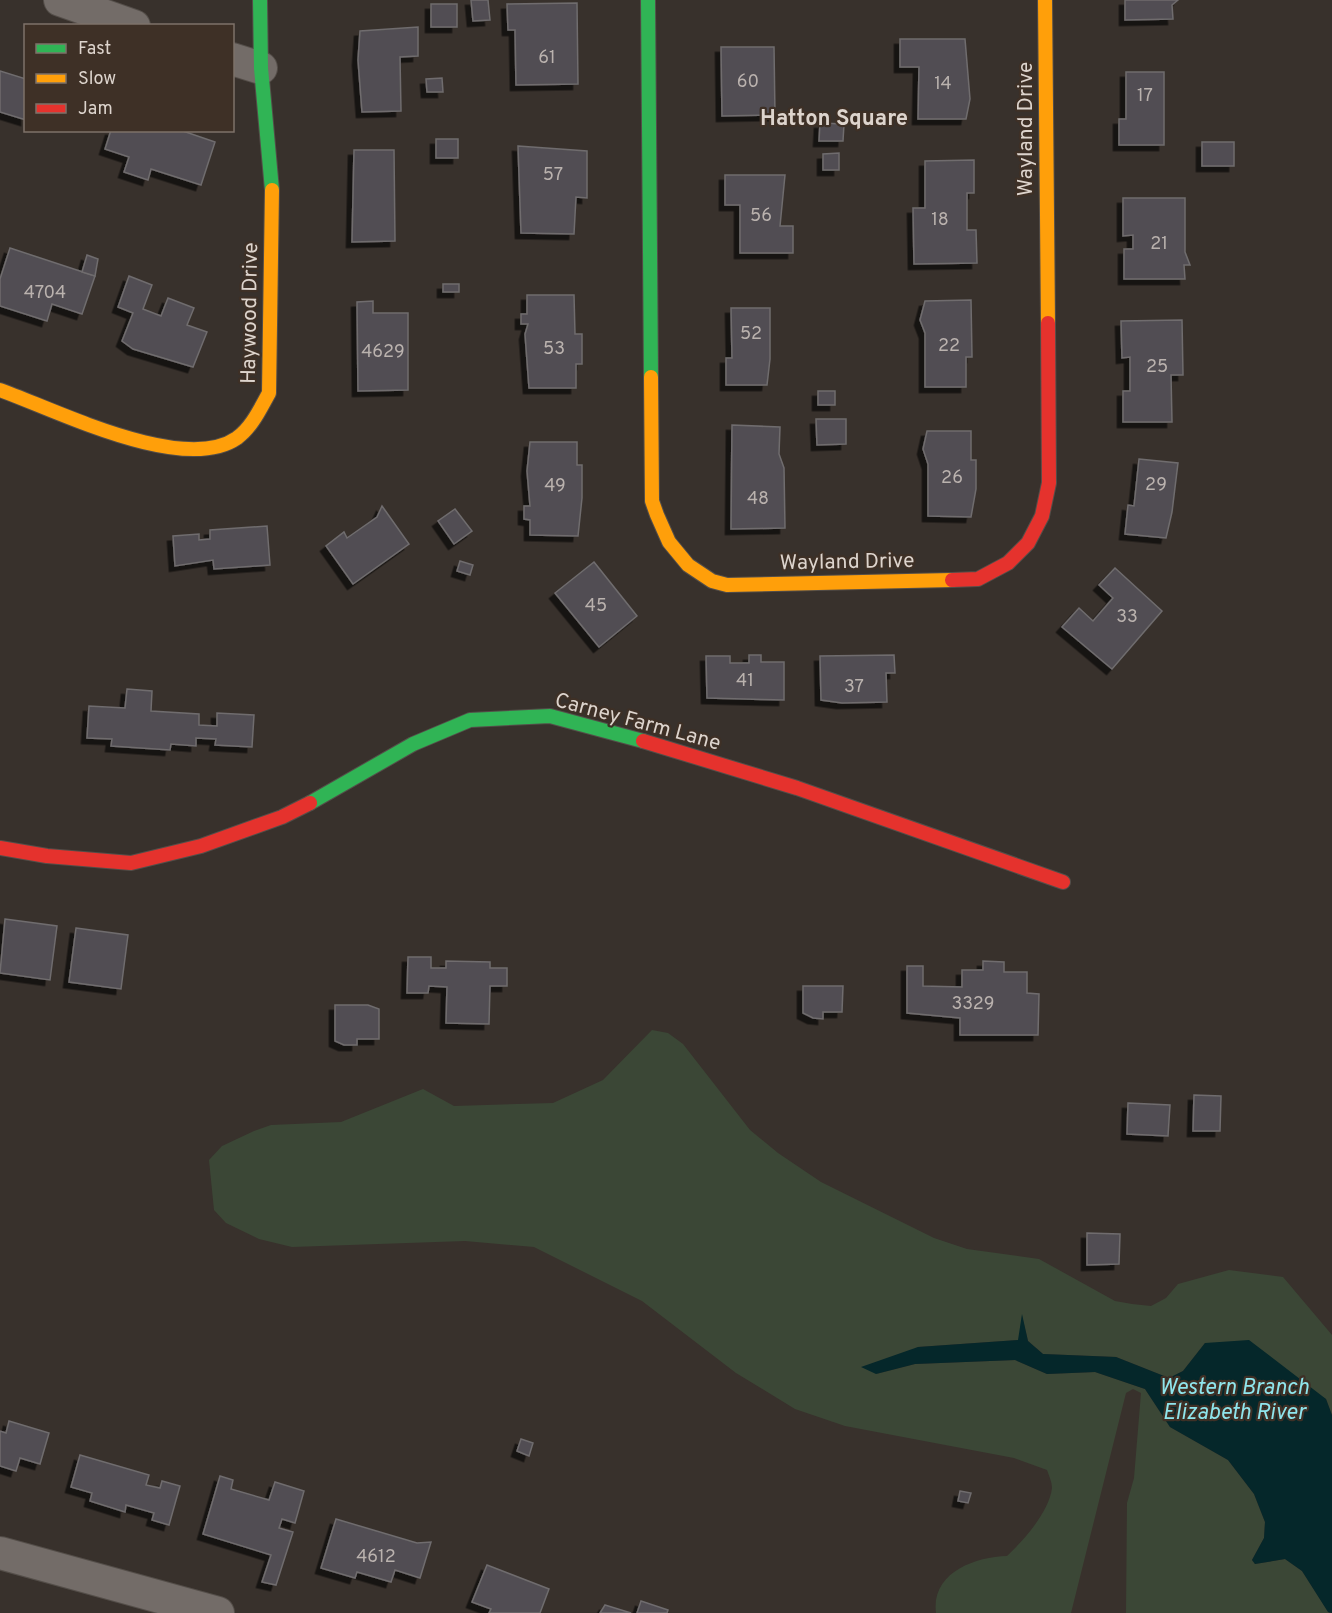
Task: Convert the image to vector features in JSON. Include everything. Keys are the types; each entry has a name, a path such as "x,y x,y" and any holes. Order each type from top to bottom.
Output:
{"street":[{"path":"60,0 128,24"},
{"name":"Haywood Drive","path":"0,390 156,448 184,452 207,450 228,444 247,430 262,411 269,393 272,177 247,64 260,0"},
{"name":"Wayland Drive","path":"648,0 652,501 660,527 674,551 694,570 718,584 727,585 978,579 997,571 1023,552 1038,530 1046,510 1049,483 1045,0"},
{"name":"Carney Farm Lane","path":"0,848 47,856 131,863 201,846 282,816 344,785 413,744 470,720 550,716 668,748 797,788 1063,882"},
{"path":"0,1553 218,1613"}],"green space":[{"path":"652,1030 668,1033 683,1044 750,1130 778,1153 821,1182 934,1238 967,1249 1039,1259 1115,1301 1132,1304 1151,1306 1166,1298 1178,1284 1229,1270 1283,1277 1332,1335 1332,1415 1326,1399 1205,1343 1183,1371 1169,1378 1116,1357 1043,1354 1028,1341 1022,1316 1019,1340 918,1347 876,1374 915,1364 1015,1360 1047,1374 1095,1372 1145,1389 1170,1427 1228,1460 1254,1494 1265,1522 1264,1538 1252,1560 1255,1564 1285,1559 1302,1571 1329,1613 1126,1613 1127,1503 1134,1478 1141,1393 1133,1389 1126,1393 1071,1613 936,1613 936,1599 940,1587 957,1570 981,1560 1007,1556 1035,1525 1046,1506 1052,1488 1047,1470 1014,1458 845,1426 795,1409 736,1373 642,1301 534,1247 465,1241 292,1247 259,1239 226,1223 214,1210 209,1160 222,1146 254,1131 271,1125 341,1122 423,1089 454,1106 553,1103 603,1080"}],"water":[{"name":"Western Branch Elizabeth River","path":"1022,1314 1028,1341 1043,1354 1116,1357 1169,1378 1183,1371 1205,1343 1249,1340 1326,1399 1332,1415 1332,1613 1328,1612 1302,1571 1285,1559 1255,1564 1252,1560 1264,1538 1265,1522 1254,1494 1228,1460 1170,1427 1145,1389 1095,1372 1047,1374 1015,1360 915,1364 876,1374 861,1367 918,1347 1018,1340"}],"building":[{"path":"471,0 488,0 490,20 473,21"},
{"path":"1125,0 1178,0 1172,5 1173,19 1125,20"},
{"path":"577,3 578,84 516,85 515,30 508,30 507,4"},
{"path":"431,4 457,4 457,27 431,27"},
{"path":"418,27 418,56 400,57 401,111 362,112 358,60 360,31"},
{"path":"900,39 965,39 970,99 966,119 918,119 919,67 900,67"},
{"path":"721,47 774,47 775,115 722,116"},
{"path":"0,71 24,78 24,119 0,112"},
{"path":"1126,72 1164,72 1164,145 1119,145 1119,119 1126,119"},
{"path":"442,78 443,92 427,92 426,79"},
{"path":"820,123 844,124 843,141 819,141"},
{"path":"110,132 186,132 215,142 201,185 151,169 148,180 124,172 129,157 105,149"},
{"path":"436,139 458,139 458,158 436,158"},
{"path":"1202,142 1234,142 1234,166 1202,166"},
{"path":"518,146 587,151 587,198 576,197 574,234 521,233"},
{"path":"354,150 394,150 395,241 352,242"},
{"path":"839,153 839,170 823,170 823,154"},
{"path":"974,160 974,193 967,193 967,230 976,230 977,263 914,264 913,208 925,208 925,161"},
{"path":"725,175 785,175 780,226 793,226 793,253 740,253 740,205 725,205"},
{"path":"1123,198 1185,198 1185,252 1190,265 1184,265 1185,279 1124,279 1124,249 1133,249 1133,235 1123,236"},
{"path":"10,248 95,276 82,314 52,304 47,321 0,306 0,279"},
{"path":"87,255 98,259 95,276 82,272"},
{"path":"129,276 152,285 143,309 161,316 168,298 194,308 187,325 207,332 193,367 133,349 122,341 133,313 118,307"},
{"path":"443,284 459,284 459,292 443,292"},
{"path":"527,295 574,295 575,334 582,334 582,364 576,364 576,388 529,388 525,334 528,324 521,324 521,314 527,314"},
{"path":"971,300 972,357 966,357 966,387 925,387 925,333 920,320 925,301"},
{"path":"373,301 373,313 408,313 408,390 358,391 357,302"},
{"path":"731,308 770,308 770,359 767,385 726,385 726,358 732,358"},
{"path":"1182,320 1183,375 1171,375 1172,422 1123,422 1123,391 1130,391 1130,357 1122,358 1121,321"},
{"path":"818,391 835,391 835,405 818,405"},
{"path":"816,419 846,419 846,444 817,445"},
{"path":"732,425 780,427 779,454 784,468 785,528 731,529"},
{"path":"927,431 971,431 971,460 976,460 976,489 971,517 928,516 928,464 923,449"},
{"path":"530,442 577,442 577,465 582,465 582,498 578,536 530,535 530,520 524,519 524,506 530,506 527,471"},
{"path":"1139,459 1178,463 1172,512 1166,538 1125,534 1128,505 1134,506"},
{"path":"382,506 409,544 353,584 326,546 344,532 347,538 377,517"},
{"path":"455,509 472,531 454,544 438,521"},
{"path":"267,526 270,565 214,569 213,560 175,566 173,536 199,534 199,540 210,539 210,530"},
{"path":"460,561 473,565 470,575 457,571"},
{"path":"594,562 637,616 599,647 555,593"},
{"path":"1115,568 1162,611 1112,669 1062,627 1079,608 1093,621 1113,598 1099,585"},
{"path":"749,655 761,655 761,662 784,662 784,700 707,698 706,656 730,656 730,663 749,663"},
{"path":"894,655 895,673 886,673 887,702 842,703 821,700 820,656"},
{"path":"127,689 152,691 151,711 199,714 199,725 217,726 217,713 254,715 252,747 215,745 216,739 196,738 196,746 171,744 170,750 111,746 112,739 87,738 89,706 125,708"},
{"path":"5,919 57,926 50,980 0,973"},
{"path":"76,928 128,935 121,989 69,982"},
{"path":"408,957 431,957 431,968 446,968 446,961 490,962 490,968 507,968 507,986 490,986 489,1024 446,1023 447,987 429,986 428,993 407,993"},
{"path":"983,961 1004,962 1004,972 1027,972 1027,993 1039,994 1038,1035 960,1035 960,1018 907,1013 907,966 923,966 923,986 962,987 962,970 983,970"},
{"path":"803,986 843,986 842,1012 823,1012 823,1019 813,1018 803,1013"},
{"path":"335,1005 368,1005 379,1009 379,1039 357,1039 357,1045 344,1045 335,1041"},
{"path":"1194,1095 1221,1096 1220,1131 1193,1131"},
{"path":"1128,1103 1170,1105 1168,1136 1127,1134"},
{"path":"1087,1233 1120,1234 1119,1264 1087,1265"},
{"path":"9,1421 49,1433 40,1464 20,1458 16,1471 0,1466 0,1431 6,1433"},
{"path":"521,1439 533,1443 529,1456 517,1451"},
{"path":"80,1455 149,1475 146,1485 160,1488 162,1481 180,1486 169,1525 152,1520 154,1513 126,1505 125,1512 90,1501 92,1493 71,1487"},
{"path":"220,1476 233,1480 231,1489 269,1500 275,1482 304,1491 295,1523 282,1519 279,1528 293,1532 276,1585 262,1582 271,1555 203,1534"},
{"path":"960,1491 971,1493 968,1503 958,1501"},
{"path":"336,1519 417,1543 431,1542 420,1578 395,1570 391,1582 357,1572 355,1578 321,1568"},
{"path":"487,1565 549,1589 540,1613 489,1613 491,1609 472,1602"},
{"path":"641,1601 668,1610 667,1613 637,1613"},
{"path":"605,1605 631,1613 600,1613"}],"traffic: fast":[{"path":"260,0 261,68 272,190"},
{"path":"648,0 651,377"},
{"path":"310,803 413,744 470,720 550,716 643,741"}],"traffic: slow":[{"path":"1045,0 1048,323"},
{"path":"0,390 86,424 153,444 185,449 214,447 237,438 251,423 269,393 272,190"},
{"path":"651,377 652,501 669,542 688,565 712,581 727,585 952,580"}],"traffic: jam":[{"path":"952,580 978,579 1008,563 1028,543 1042,516 1049,483 1048,323"},
{"path":"643,741 797,788 1063,882"},
{"path":"0,848 47,856 131,863 201,846 282,817 310,803"}],"district":[{"name":"Hatton Square","path":"834,117"}]}
